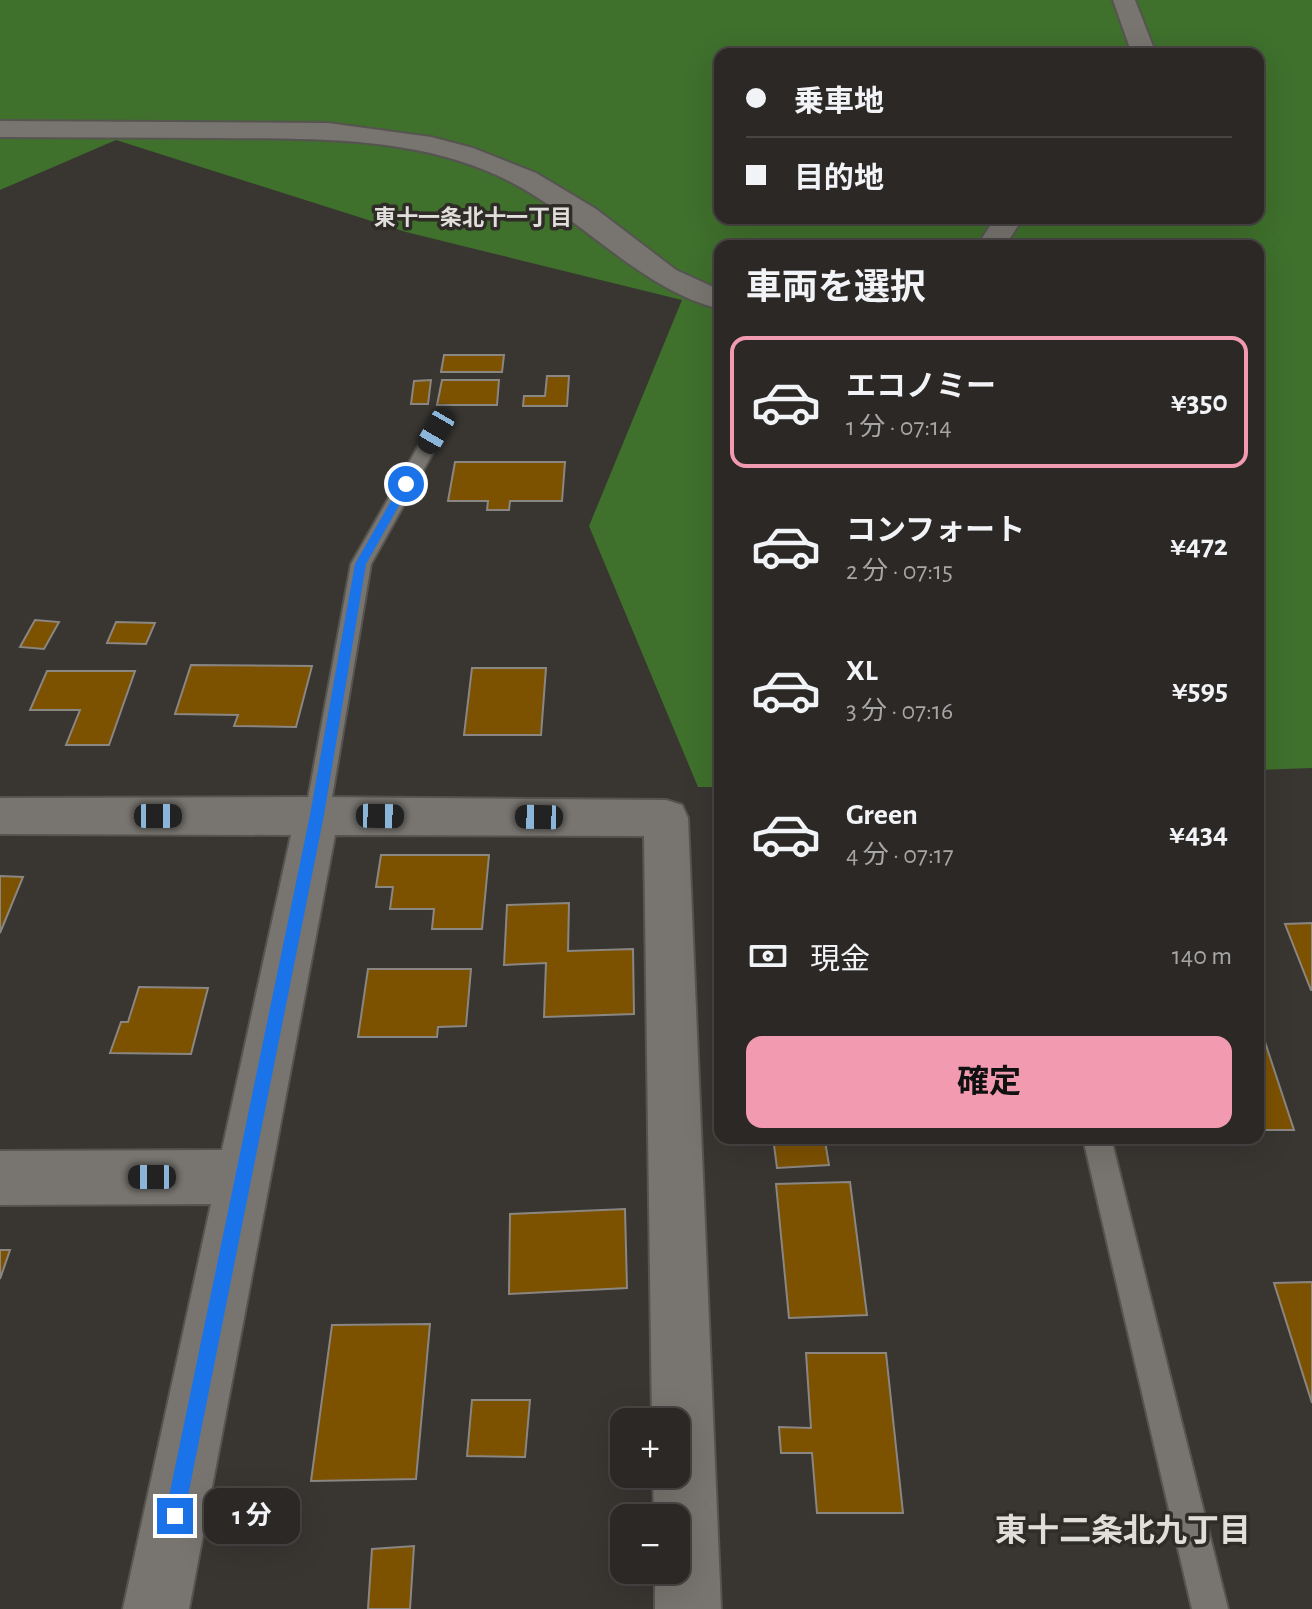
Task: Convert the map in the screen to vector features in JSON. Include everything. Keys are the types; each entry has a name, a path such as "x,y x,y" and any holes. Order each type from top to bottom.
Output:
{"street":[{"path":"1124,0 1142,48"},
{"path":"0,129 328,131 378,134 449,147 481,157 550,191 650,267 683,287 714,298"},
{"path":"156,1609 317,815"},
{"path":"0,816 666,818 688,1609"},
{"path":"0,1178 244,1177"}],"lane":[{"path":"317,815 361,564 436,431"},
{"path":"1098,1144 1210,1609"}],"green space":[{"path":"0,0 1312,0 1312,768 1264,770 1264,240 714,240 714,787 698,787 589,526 682,300 406,232 116,140 0,190"}],"building":[{"path":"444,355 504,355 502,372 441,372"},
{"path":"547,376 569,376 567,406 523,406 524,396 545,396"},
{"path":"431,380 428,404 411,404 414,381"},
{"path":"442,380 499,380 497,405 437,405"},
{"path":"455,462 565,462 562,501 510,501 509,510 487,510 488,501 448,501"},
{"path":"35,620 59,622 44,649 20,647"},
{"path":"116,622 155,623 146,644 107,643"},
{"path":"191,665 312,666 296,727 234,726 238,715 175,714"},
{"path":"472,668 546,668 541,735 464,735"},
{"path":"47,671 135,671 109,745 66,745 80,710 30,710"},
{"path":"381,855 489,855 482,929 432,929 434,909 390,909 393,887 376,887"},
{"path":"0,876 23,877 0,933"},
{"path":"569,903 568,951 633,949 634,1014 544,1017 546,963 504,965 507,905"},
{"path":"1312,923 1312,990 1311,990 1285,924"},
{"path":"368,969 471,969 466,1026 438,1027 437,1037 358,1037"},
{"path":"139,987 208,988 191,1054 110,1053 121,1022 128,1022"},
{"path":"1264,1039 1294,1130 1264,1130"},
{"path":"826,1144 829,1165 777,1168 774,1145"},
{"path":"850,1182 867,1315 789,1318 776,1184"},
{"path":"625,1209 627,1288 509,1294 510,1214"},
{"path":"0,1250 10,1250 0,1279"},
{"path":"1312,1282 1312,1403 1274,1283"},
{"path":"430,1324 416,1479 311,1481 332,1325"},
{"path":"806,1353 886,1353 903,1513 817,1513 812,1453 781,1453 779,1427 811,1428"},
{"path":"472,1400 530,1400 525,1457 467,1456"},
{"path":"414,1546 410,1609 368,1609 372,1549"}],"district":[{"name":"東十一条北十一丁目","path":"473,217"},
{"name":"東十二条北九丁目","path":"1123,1530"}],"route":[{"path":"175,1516 317,815 361,564 406,484"}]}
